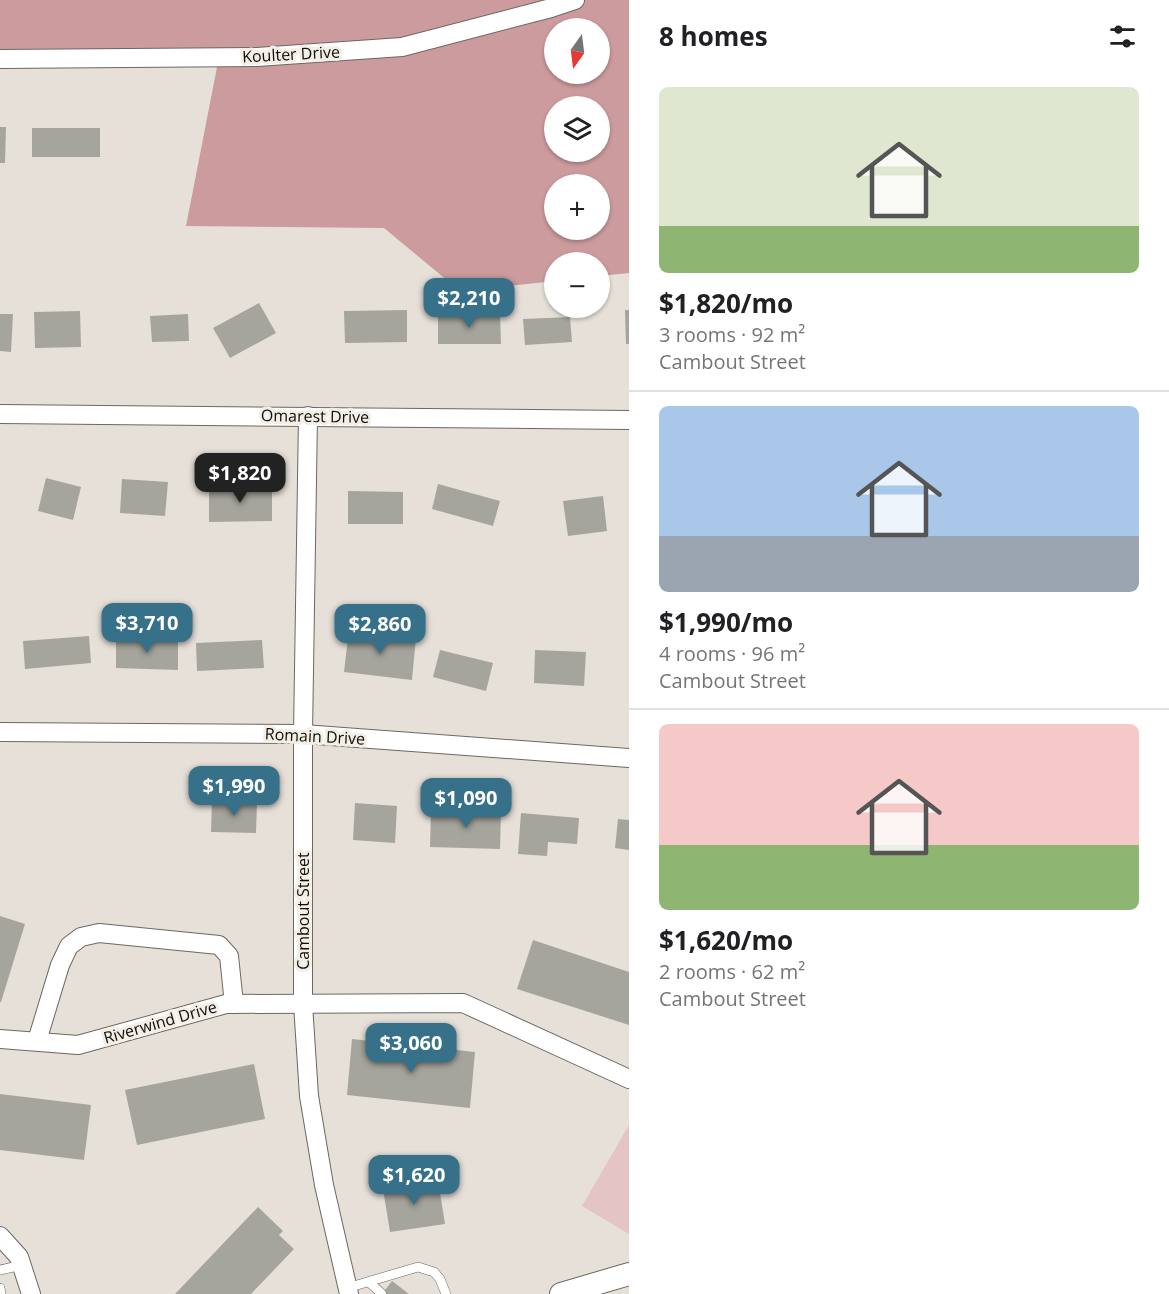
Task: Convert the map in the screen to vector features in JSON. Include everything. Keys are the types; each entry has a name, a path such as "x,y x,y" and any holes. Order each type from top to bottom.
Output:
{"street":[{"name":"Koulter Drive","path":"0,59 257,57 402,47 575,0"},
{"name":"Omarest Drive","path":"0,414 629,420"},
{"name":"Cambout Street","path":"308,416 303,734 303,1005 309,1096 324,1185 348,1291"},
{"name":"Romain Drive","path":"0,732 303,734 629,758"},
{"path":"37,1041 60,965 69,946 81,937 99,933 219,945 229,956 234,1004"},
{"name":"Riverwind Drive","path":"0,1039 78,1045 226,1004 463,1003 629,1079"},
{"path":"0,1236 19,1257 31,1294"},
{"path":"561,1294 629,1274"}],"lane":[{"path":"0,1270 22,1265"},
{"path":"348,1291 418,1267 434,1272 440,1279 446,1294"},
{"path":"369,1282 381,1294"},
{"path":"0,1288 1,1294"}],"shaded area":[{"path":"0,0 629,0 629,273 610,275 610,252 544,252 544,282 460,291 384,228 186,226 219,57 0,59"},
{"path":"629,1125 629,1234 582,1206"}],"building":[{"path":"0,127 6,127 5,163 0,163"},
{"path":"32,128 100,128 100,157 32,157"},
{"path":"259,303 276,333 230,358 213,328"},
{"path":"407,310 407,342 345,343 344,311"},
{"path":"625,310 629,310 629,344 626,344"},
{"path":"80,311 81,347 35,348 34,312"},
{"path":"500,313 501,344 438,344 438,314"},
{"path":"0,314 13,314 11,352 0,351"},
{"path":"188,314 189,341 152,342 150,316"},
{"path":"570,318 572,342 525,345 523,319"},
{"path":"46,478 81,487 73,520 38,511"},
{"path":"122,479 168,482 165,516 120,513"},
{"path":"438,484 500,501 493,526 432,509"},
{"path":"209,486 272,486 272,521 209,522"},
{"path":"348,491 403,492 403,524 348,524"},
{"path":"603,496 607,531 568,536 563,501"},
{"path":"349,629 416,637 412,680 344,672"},
{"path":"89,636 91,663 25,669 23,641"},
{"path":"116,639 178,641 178,670 116,668"},
{"path":"262,640 264,668 197,671 196,643"},
{"path":"440,650 493,663 486,691 433,677"},
{"path":"535,650 586,652 584,686 534,683"},
{"path":"212,801 257,803 256,833 211,832"},
{"path":"355,803 397,806 395,843 353,840"},
{"path":"431,809 501,811 500,849 430,847"},
{"path":"521,813 579,818 577,844 548,842 547,856 518,854"},
{"path":"618,819 629,820 629,850 615,848"},
{"path":"0,916 25,924 1,1002 0,1002"},
{"path":"533,940 629,972 629,1025 517,989"},
{"path":"352,1039 475,1052 470,1108 347,1095"},
{"path":"254,1064 265,1119 137,1145 125,1090"},
{"path":"0,1094 91,1105 84,1160 0,1150"},
{"path":"438,1180 445,1224 390,1232 383,1189"},
{"path":"258,1207 283,1231 279,1235 294,1249 251,1294 175,1294"},
{"path":"392,1281 409,1294 382,1294"}]}
